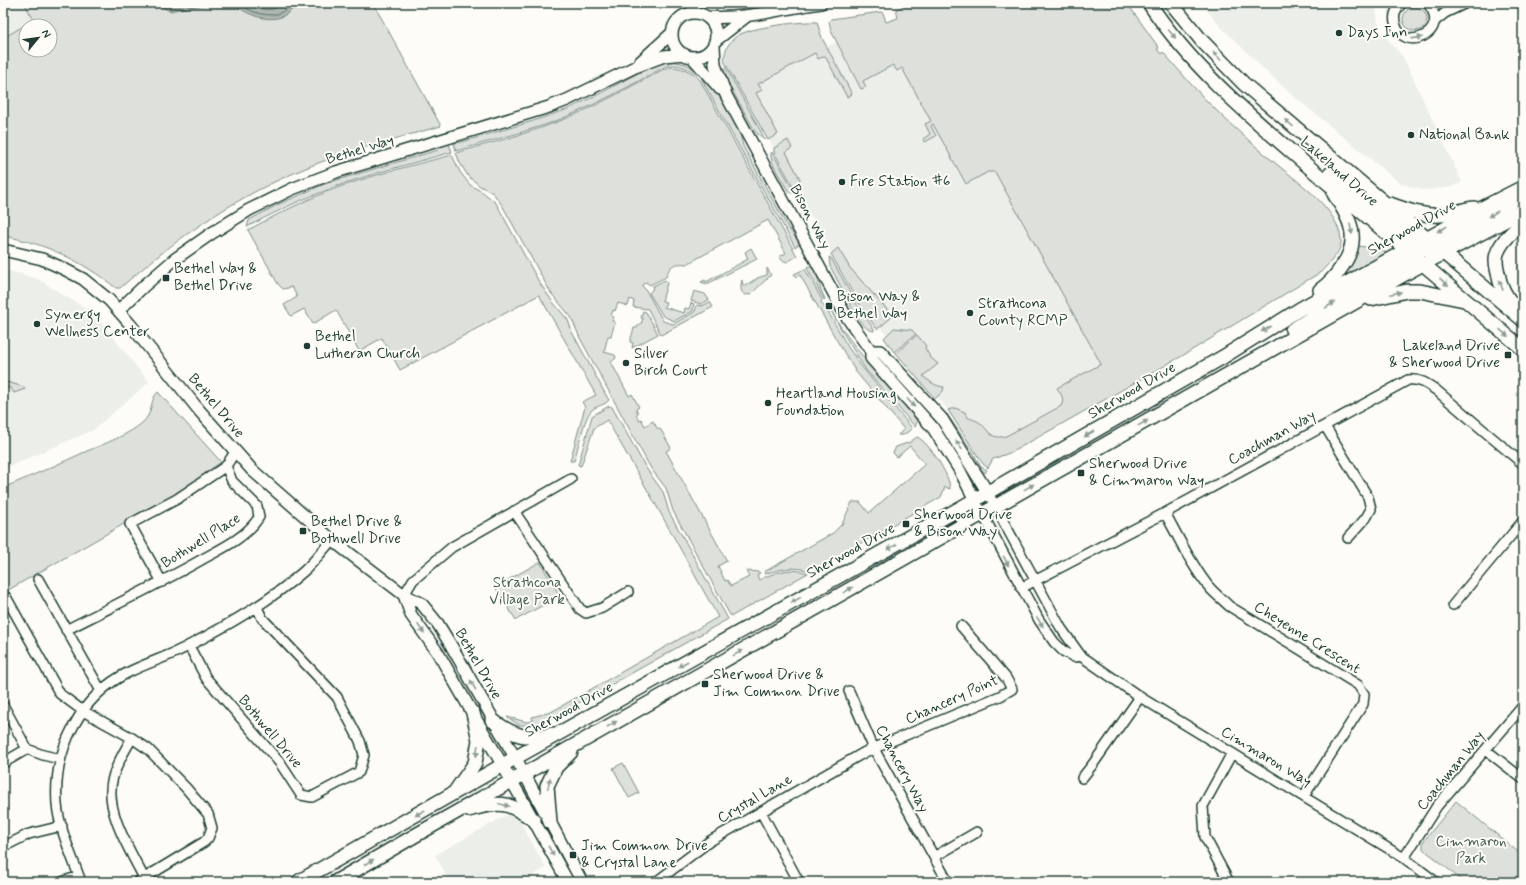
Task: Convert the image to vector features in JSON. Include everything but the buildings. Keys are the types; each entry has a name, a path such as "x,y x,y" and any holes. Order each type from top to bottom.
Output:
{"main road":[{"name":"Lakeland Drive","path":"1149,3 1159,19 1199,66 1258,124 1523,349"},
{"name":"Lakeland Drive","path":"1171,3 1202,41 1231,71 1282,117 1383,202 1429,247 1523,320"},
{"path":"1279,142 1308,156 1429,247 1510,204 1522,188"},
{"path":"1300,309 1335,278 1349,255 1352,242 1352,228 1344,210 1334,194 1316,173"},
{"name":"Sherwood Drive","path":"335,882 511,780 579,743 1358,301 1414,257 1484,207 1522,188"},
{"path":"1383,202 1427,215 1449,214 1463,209 1484,207"},
{"name":"Sherwood Drive","path":"299,882 515,758 988,493 1223,357 1300,309 1414,257 1429,247 1523,211"},
{"path":"1523,223 1511,233 1499,250 1496,259 1499,278 1505,296 1523,317"},
{"path":"1266,354 1295,328 1359,287 1414,257"},
{"path":"1358,301 1407,291 1420,291 1464,300"},
{"path":"454,793 475,763 479,740 473,713"},
{"path":"492,720 515,735 542,737 566,730"},
{"path":"550,822 547,786 556,767 579,743"},
{"path":"452,814 495,803 521,810 534,820"}],"street":[{"path":"748,16 714,43 707,53 702,55 688,56 676,48 672,38 672,33 676,22 685,15 697,13 707,17 725,18 748,16 822,3"},
{"path":"1390,3 1395,13"},
{"path":"1402,3 1395,13 1394,19 1398,30 1402,35 1413,39 1419,39 1430,32 1433,27 1434,14 1427,3"},
{"path":"1427,3 1438,5 1444,3"},
{"path":"1434,21 1445,13 1466,3"},
{"path":"707,17 715,28 714,43"},
{"name":"Bethel Way","path":"635,67 672,33"},
{"name":"Bison Way","path":"714,43 715,65 726,95 846,316 871,351 871,358 933,428 959,469 975,500"},
{"name":"Bethel Way","path":"119,310 175,259 212,233 249,210 292,189 336,172 549,107 567,100 635,67 664,56 688,56"},
{"name":"Bison Way","path":"688,56 726,95"},
{"name":"Bethel Drive","path":"3,250 42,259 83,279 119,310 198,409 252,470 332,540 404,595 421,603 438,624 452,647 492,720 524,773 582,882"},
{"name":"Bison Way","path":"871,351 880,351 942,419 988,493"},
{"name":"Coachman Way","path":"1021,588 1165,513 1408,380 1416,379 1423,381 1436,390 1523,464"},
{"path":"1325,426 1368,497 1371,509 1366,518 1348,538"},
{"name":"Bothwell Place","path":"162,582 130,524 177,499 226,466 235,452"},
{"name":"Bothwell Place","path":"66,630 113,605 162,582 231,542 248,530 259,517 257,506 232,481 226,466"},
{"path":"404,595 413,580 452,547 571,479"},
{"name":"Cimmaron Way","path":"988,493 1061,628 1081,656 1140,697 1404,858 1436,882"},
{"name":"Cimmaron Way","path":"975,500 1039,620 1054,642 1063,651 1074,657 1081,656"},
{"path":"514,511 580,609 586,613 602,608 628,592"},
{"name":"Cheyenne Crescent","path":"1165,513 1209,588 1229,606 1358,685 1364,694 1363,704 1304,796"},
{"path":"1453,605 1523,521"},
{"path":"62,882 80,879 62,826 57,805 60,759 71,732 83,711 101,691 128,672 189,646 257,607 305,570 332,540"},
{"path":"38,579 101,691"},
{"name":"Bethel Drive","path":"404,595 410,615 438,653 503,765 568,882"},
{"path":"6,598 60,694 83,711 132,738 148,748 186,788 208,814 212,828 208,838 204,842 141,880 120,830 111,802 112,778 119,760 132,738"},
{"name":"Bothwell Drive","path":"189,646 206,678 280,763 301,794 312,797 359,772 364,755 360,741 337,697 262,618 257,607"},
{"name":"Chancery Point","path":"874,749 1000,696 1012,689 1006,678 961,626"},
{"name":"Chancery Way","path":"849,691 874,749 948,882"},
{"path":"1082,778 1140,697"},
{"path":"3,705 27,749 60,759"},
{"name":"Coachman Way","path":"1404,858 1437,806 1523,706"},
{"path":"3,763 27,749"},
{"name":"Crystal Lane","path":"656,882 710,841 865,752 874,749"},
{"path":"1486,750 1523,780"},
{"path":"1229,882 1205,837 1203,806 1232,753"},
{"path":"761,812 799,882"},
{"path":"3,847 29,834 62,826"},
{"path":"934,857 977,832"}],"shaded area":[{"path":"3,3 24,3 33,18 18,18 18,29 3,38"},
{"path":"1201,3 1375,3 1379,29 1403,57 1462,182 1448,188 1422,190 1400,183 1296,98 1268,73 1219,25"},
{"path":"836,42 861,89 863,81 893,65 897,71 902,68 966,184 988,172 995,171 1101,364 1058,388 1063,398 1061,406 1006,436 996,438 978,422 951,409 948,410 856,297 742,91"},
{"path":"1523,253 1523,282 1516,267"},
{"path":"3,269 38,279 94,314 149,382 93,430 3,469"},
{"path":"514,811 546,868 521,882 450,882 435,855"}],"green space":[{"path":"24,3 373,3 441,126 330,159 270,184 246,196 202,223 120,288 116,288 90,269 62,254 34,243 3,236 3,38 18,29 18,58 58,58 58,18 33,18"},
{"path":"913,3 1127,3 1159,48 1157,49 1161,54 1163,52 1197,91 1226,120 1308,190 1326,208 1338,228 1341,239 1340,248 1321,272 1182,356 1012,452 993,459 988,468 983,464 948,410 955,408 965,412 967,417 979,422 993,436 1006,436 1061,406 1063,399 1057,388 1101,364 995,172 988,172 966,184 933,124 931,126 936,136 925,142 923,139 930,134 925,124 931,121 902,68 897,71 893,65 863,81 866,87 861,89 831,31 829,21 831,19 881,12 883,13 886,22 898,18 896,9"},
{"path":"1415,7 1423,11 1427,19 1423,27 1415,31 1407,27 1403,19 1407,11"},
{"path":"801,22 817,22 822,38 852,94 847,97 825,56 818,59 815,53 758,84 762,90 756,93 778,134 768,140 725,63 724,58 726,49 731,41 739,35 750,31"},
{"path":"672,61 686,64 701,73 698,75 687,68 674,65 666,66 598,102 556,121 456,151 454,143 533,121 568,109 651,66"},
{"path":"668,67 686,70 700,80 797,256 787,262 779,257 786,253 768,220 687,264 676,264 669,269 666,277 650,285 646,282 642,286 646,290 663,321 673,324 693,313 697,305 702,306 710,302 713,307 661,335 648,309 633,307 634,301 630,299 628,306 618,303 611,316 614,317 612,321 615,322 611,336 608,336 604,352 615,355 616,358 611,362 629,396 632,394 639,407 636,409 638,413 636,415 639,420 641,419 645,426 653,421 657,428 661,430 671,448 666,451 727,561 718,566 725,581 727,580 731,586 749,577 746,571 759,572 760,573 757,575 759,580 789,570 808,573 732,616 730,615 673,511 666,488 652,470 644,456 580,338 571,317 551,293 502,205 493,193 480,186 468,176 456,153 526,133 567,118"},
{"path":"720,67 726,68 765,139 756,133 732,90 727,85"},
{"path":"703,77 712,86 724,103 739,129 743,146 789,229 800,243 795,247 702,80"},
{"path":"788,140 792,148 786,152 800,179 798,191 795,190 774,152 774,148"},
{"path":"449,144 452,152 384,171 333,188 290,205 247,227 249,220 277,205 327,183 438,150 443,145"},
{"path":"772,152 794,191 793,193 789,192 776,171 771,157"},
{"path":"452,155 460,172 470,185 484,193 496,203 539,282 568,320 572,332 609,400 594,408 586,419 574,461 570,461 585,407 582,402 596,395 539,295 400,370 382,338 359,351 336,310 313,324 304,309 291,316 284,305 297,297 292,287 283,289 278,284 248,230 296,205 341,186"},
{"path":"1359,246 1383,250 1387,254 1347,276 1346,274 1356,247"},
{"path":"751,248 757,259 707,284 701,282 705,280 706,282 748,259 745,252"},
{"path":"838,248 850,268 893,316 879,328 876,328 856,299 831,254"},
{"path":"829,257 831,258 852,296 849,298 846,292 844,293 830,266"},
{"path":"809,266 816,271 825,299 824,300 807,268"},
{"path":"767,268 771,275 751,294 747,295 743,293 741,289 742,280 743,286 746,286 746,284 753,282 753,280 767,275"},
{"path":"805,269 822,300 821,302 848,347 862,367 911,427 912,429 903,435 898,435 904,429 856,372 800,275 796,277 794,274"},
{"path":"665,280 667,283 662,301 666,302 664,307 684,313 685,308 689,309 691,303 694,304 693,311 674,321 663,316 649,293 653,286"},
{"path":"694,291 705,294 709,300 701,304 691,301"},
{"path":"853,299 874,331 862,324 848,301"},
{"path":"829,307 847,336 914,416 917,422 915,427 866,370"},
{"path":"643,311 646,312 658,334 632,348 633,343 630,342 634,328 637,328 639,324 641,324"},
{"path":"894,328 912,330 916,334 894,352 884,338"},
{"path":"917,335 926,346 925,348 930,357 938,364 923,376 938,386 944,387 943,391 935,399 896,353"},
{"path":"7,382 24,387 25,389 14,393 11,388 7,388"},
{"path":"158,392 222,463 221,467 215,472 3,593 3,488 108,442 137,427 146,419 153,399"},
{"path":"609,406 612,407 646,468 663,492 669,512 728,619 552,718 531,725 519,725 507,717 527,722 533,721 532,717 551,712 718,617 607,420 594,428 581,466 578,465 592,416"},
{"path":"947,414 973,452 981,467 987,470 985,473 978,467 946,420 945,415"},
{"path":"917,437 922,440 933,452 947,476 950,489 945,487 941,497 811,572 794,568 782,569 765,574 764,572 833,533 842,524 852,502 860,502 869,513 925,464 910,446 897,457 893,453 896,447 910,442"},
{"name":"Strathcona Village Park","path":"540,562 560,596 516,620 495,587"},
{"path":"623,763 639,793 629,798 613,768"},
{"name":"Cimmaron Park","path":"1456,801 1523,856 1523,882 1463,882 1423,849 1423,842"}],"water":[{"path":"154,3 226,3 188,7 170,11"},
{"path":"237,3 299,3 283,16 270,19 251,15 236,5"}],"place":[{"name":"Days Inn","path":"1339,33"},
{"name":"National Bank","path":"1411,135"},
{"name":"Fire Station #6","path":"842,182"},
{"name":"Bethel Way & Bethel Drive","path":"166,278"},
{"name":"Bison Way & Bethel Way","path":"829,306"},
{"name":"Strathcona County RCMP","path":"970,313"},
{"name":"Synergy Wellness Center","path":"37,324"},
{"name":"Bethel Lutheran Church","path":"307,346"},
{"name":"Lakeland Drive & Sherwood Drive","path":"1508,355"},
{"name":"Silver Birch Court","path":"626,363"},
{"name":"Heartland Housing Foundation","path":"768,403"},
{"name":"Sherwood Drive & Cimmaron Way","path":"1081,473"},
{"name":"Sherwood Drive & Bison Way","path":"906,524"},
{"name":"Bethel Drive & Bothwell Drive","path":"303,531"},
{"name":"Sherwood Drive & Jim Common Drive","path":"705,684"},
{"name":"Jim Common Drive & Crystal Lane","path":"573,855"}]}
